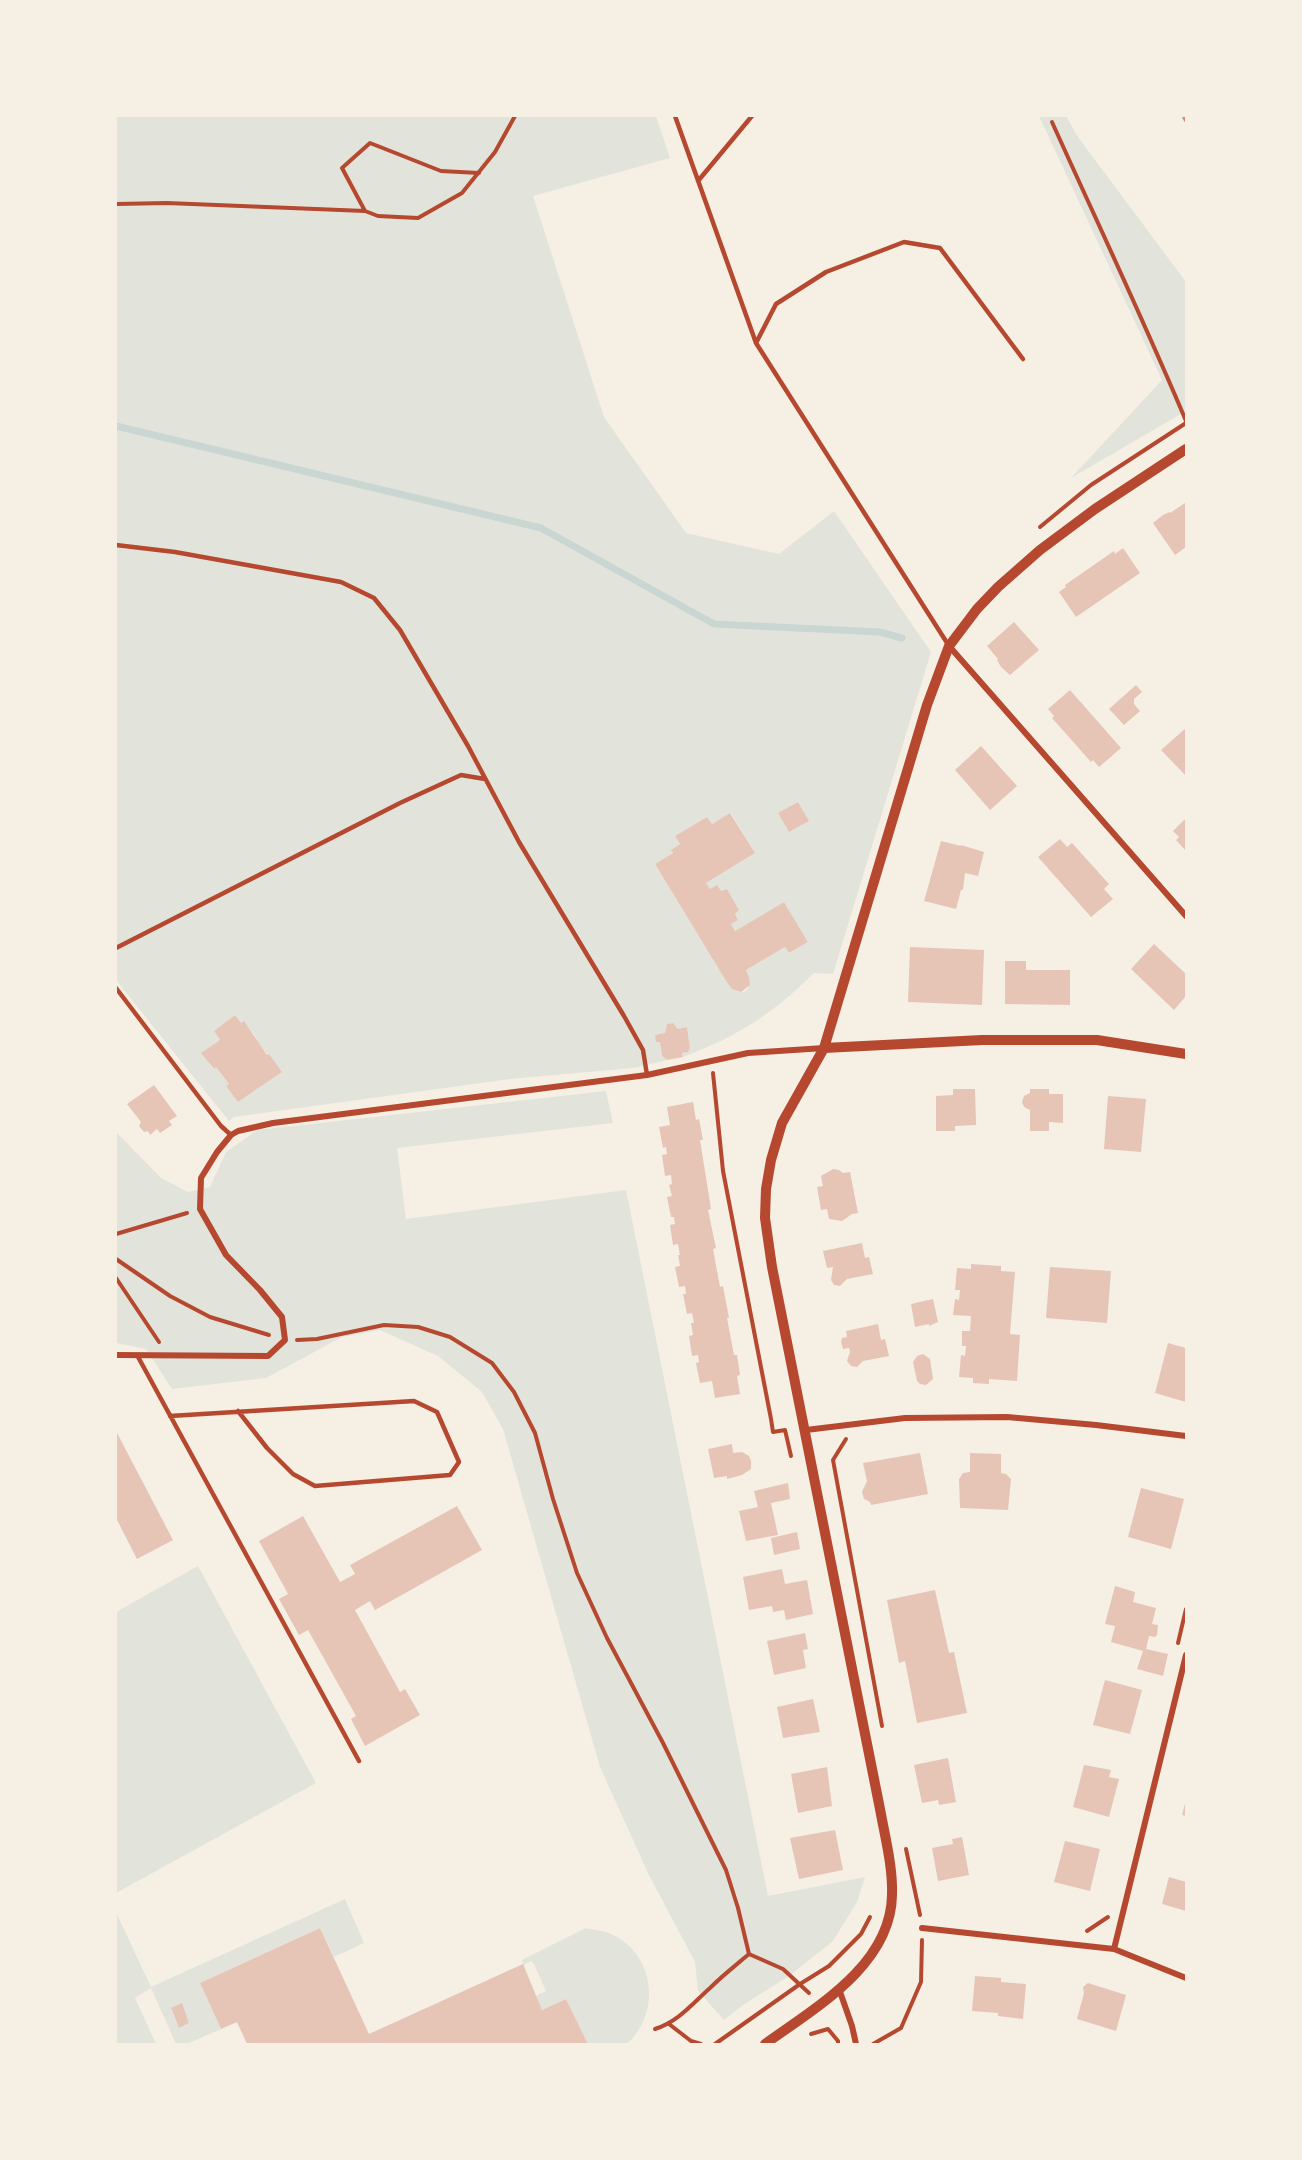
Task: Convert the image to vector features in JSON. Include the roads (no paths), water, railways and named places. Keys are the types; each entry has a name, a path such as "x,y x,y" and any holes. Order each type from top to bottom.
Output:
{"street":[{"path":"765,2044 839,1989 867,1960 882,1937 891,1911 892,1895 890,1864 880,1809 772,1267 765,1218 771,1160 782,1124 824,1048 927,705 949,646 976,609 1040,550 1095,509 1186,449"},
{"path":"949,646 1186,916"},
{"path":"116,1355 268,1356 285,1340 282,1317 226,1255 200,1209 201,1178 217,1152 231,1135 238,1131 273,1123 647,1075 748,1053 982,1040 1096,1040 1186,1054"},
{"path":"806,1430 905,1418 1007,1417 1186,1436"},
{"path":"1114,1949 1186,1654"},
{"path":"922,1928 1114,1949 1186,1978"},
{"path":"839,1989 856,2044"}],"lane":[{"path":"675,116 756,343 949,646"},
{"path":"698,181 752,116"},
{"path":"756,343 776,304 826,272 904,242 940,248 1023,358"},
{"path":"116,544 175,552 341,582 374,598 400,630 468,747 519,842 643,1050 647,1075"},
{"path":"116,948 461,775 485,779"},
{"path":"116,988 231,1135"},
{"path":"137,1355 359,1761"},
{"path":"170,1416 238,1411 414,1401 436,1413 459,1462 450,1476 315,1486 293,1474 267,1448 238,1411"}],"waterway":[{"path":"116,426 541,528 714,624 880,632 902,638"}],"railway":[{"path":"1184,116 1186,120"}]}
